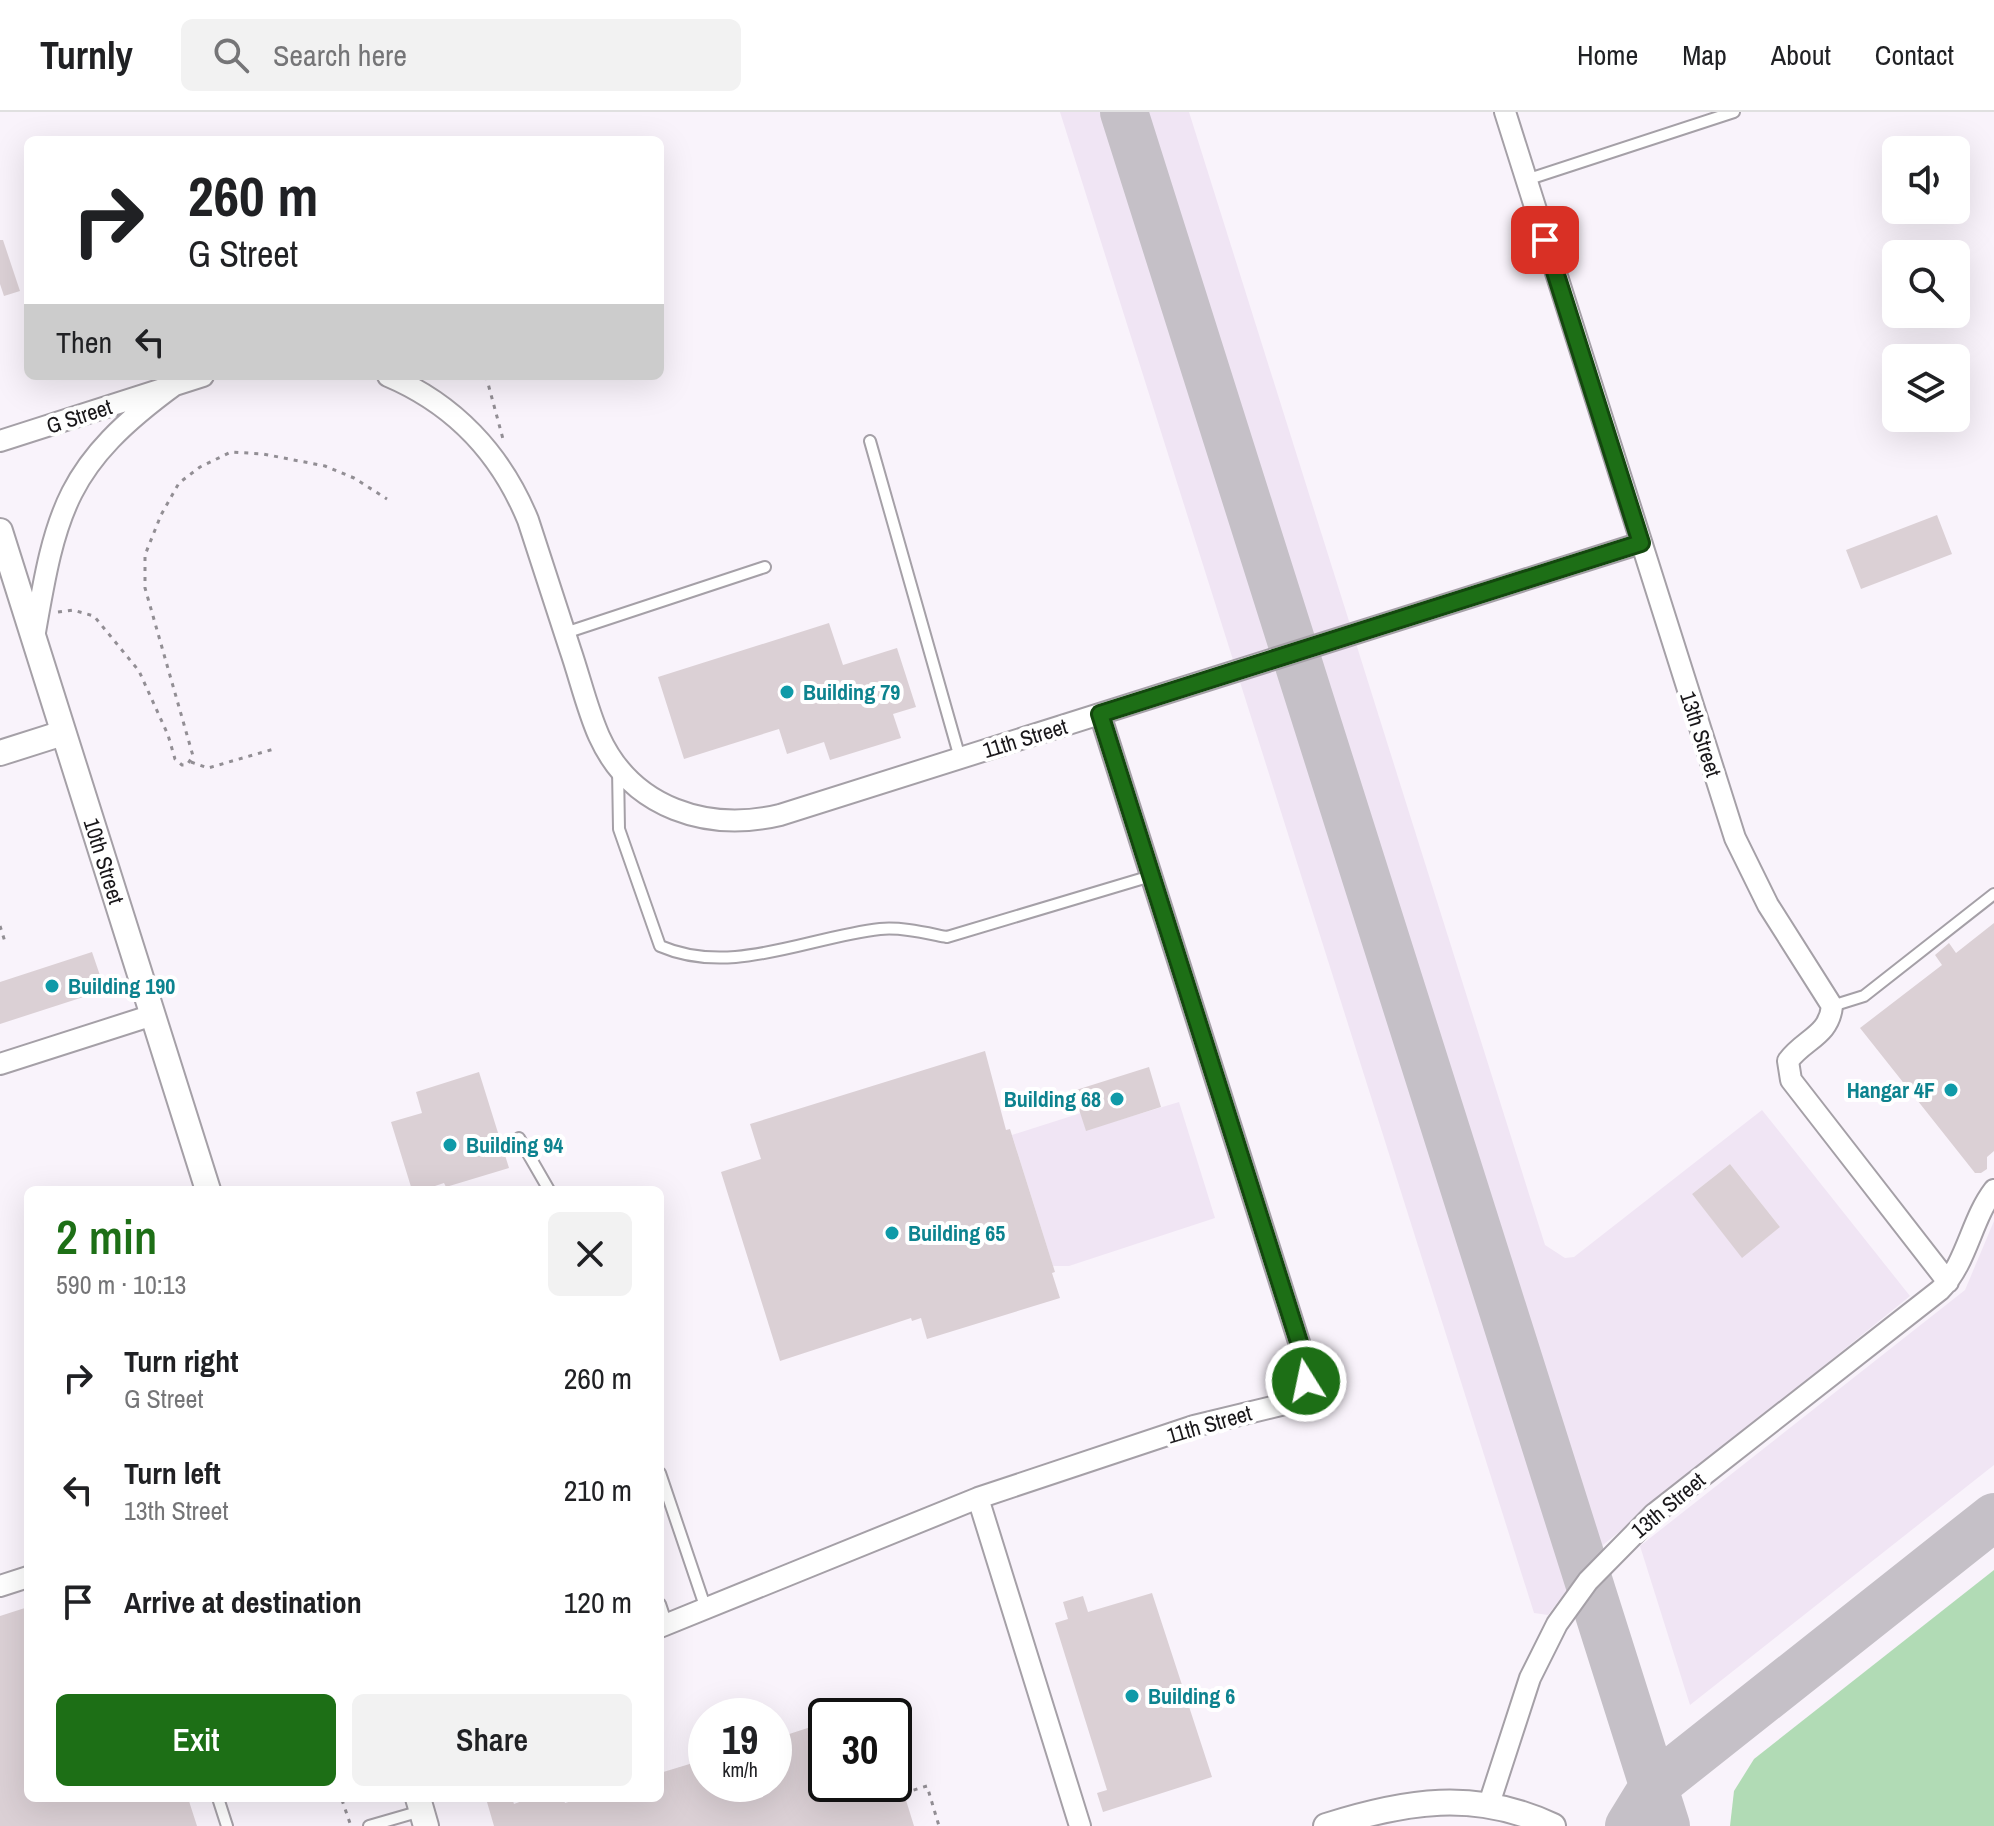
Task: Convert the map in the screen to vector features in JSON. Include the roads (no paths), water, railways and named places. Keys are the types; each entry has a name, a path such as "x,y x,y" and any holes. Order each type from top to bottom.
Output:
{"street":[{"name":"13th Street","path":"1505,112 1735,838 1768,905 1832,1006"},
{"name":"G Street","path":"0,441 190,380"},
{"name":"11th Street","path":"396,380 429,397 466,426 502,467 517,493 599,736 618,768 658,801 704,819 744,822 780,815 1100,714 1305,1361 1306,1381 1298,1396 1285,1404 1194,1426 978,1498 664,1626"},
{"path":"34,641 53,538 74,485 128,420 176,384"},
{"name":"10th Street","path":"0,531 207,1186"},
{"path":"1100,714 1641,543"},
{"path":"0,753 63,733"},
{"path":"1832,1006 1831,1019 1826,1028 1788,1061 1791,1080 1948,1282"},
{"path":"0,1064 153,1015"},
{"name":"13th Street","path":"1489,1804 1530,1678 1557,1624 1588,1581 1654,1514 1948,1282 1981,1209 1994,1190"},
{"path":"978,1498 1080,1826"},
{"path":"0,1586 24,1578"},
{"path":"1326,1826 1387,1808 1445,1802 1489,1804 1553,1826"}],"lane":[{"path":"1526,180 1707,116 1734,112"},
{"path":"870,441 960,758"},
{"path":"565,633 765,567"},
{"path":"618,768 619,829 660,946 675,953 728,958 882,929 919,931 947,937 1151,876"},
{"path":"1832,1006 1864,996 1994,894"},
{"path":"519,1138 547,1186"},
{"path":"664,1485 706,1609"},
{"path":"219,1802 227,1826"},
{"path":"369,1826 422,1811"}],"place":[{"name":"Building 79","path":"787,692"},
{"name":"Building 190","path":"52,986"},
{"name":"Hangar 4F","path":"1951,1090"},
{"name":"Building 68","path":"1117,1099"},
{"name":"Building 94","path":"450,1145"},
{"name":"Building 65","path":"892,1233"},
{"name":"Building 6","path":"1132,1696"}]}
